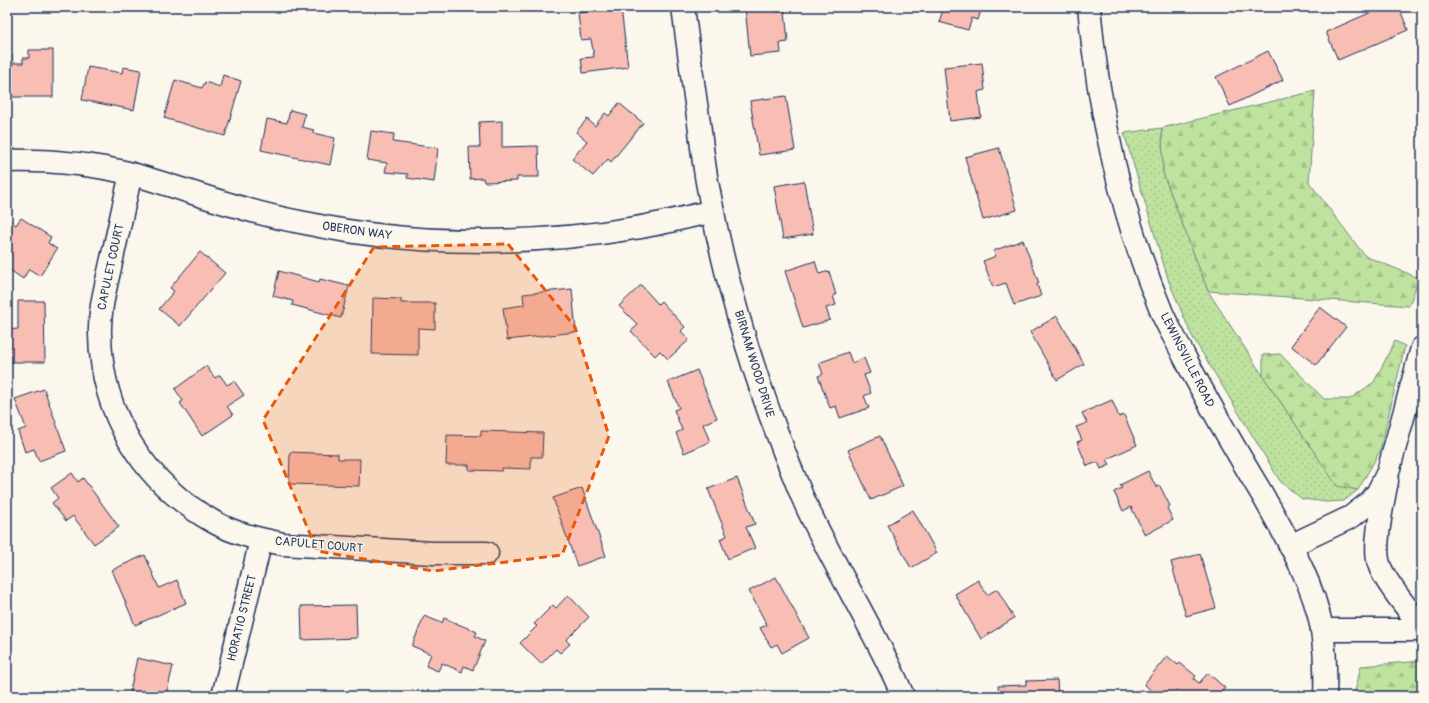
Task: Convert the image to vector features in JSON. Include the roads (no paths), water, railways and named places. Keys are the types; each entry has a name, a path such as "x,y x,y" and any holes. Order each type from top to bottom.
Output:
{"street":[{"name":"BIRNAM WOOD DRIVE","path":"683,7 712,211 725,267 748,348 774,425 803,498 833,561 890,665 903,696"},
{"name":"LEWINSVILLE ROAD","path":"1089,7 1102,104 1116,173 1137,244 1162,313 1200,387 1306,577 1315,602 1322,630 1324,696"},
{"name":"OBERON WAY","path":"7,161 84,165 131,174 240,208 307,224 376,235 446,240 502,241 568,237 636,228 712,211"},
{"name":"CAPULET COURT","path":"131,174 102,304 100,334 102,365 109,396 123,431 140,459 162,483 188,506 215,522 245,535 262,540 283,544 433,553 487,553"},
{"path":"1422,348 1388,472 1376,548 1379,564 1386,578 1422,627"},
{"path":"1290,546 1351,517 1370,502 1378,492 1388,472"},
{"name":"HORATIO STREET","path":"223,696 262,540"},
{"path":"1322,630 1422,630"}]}
